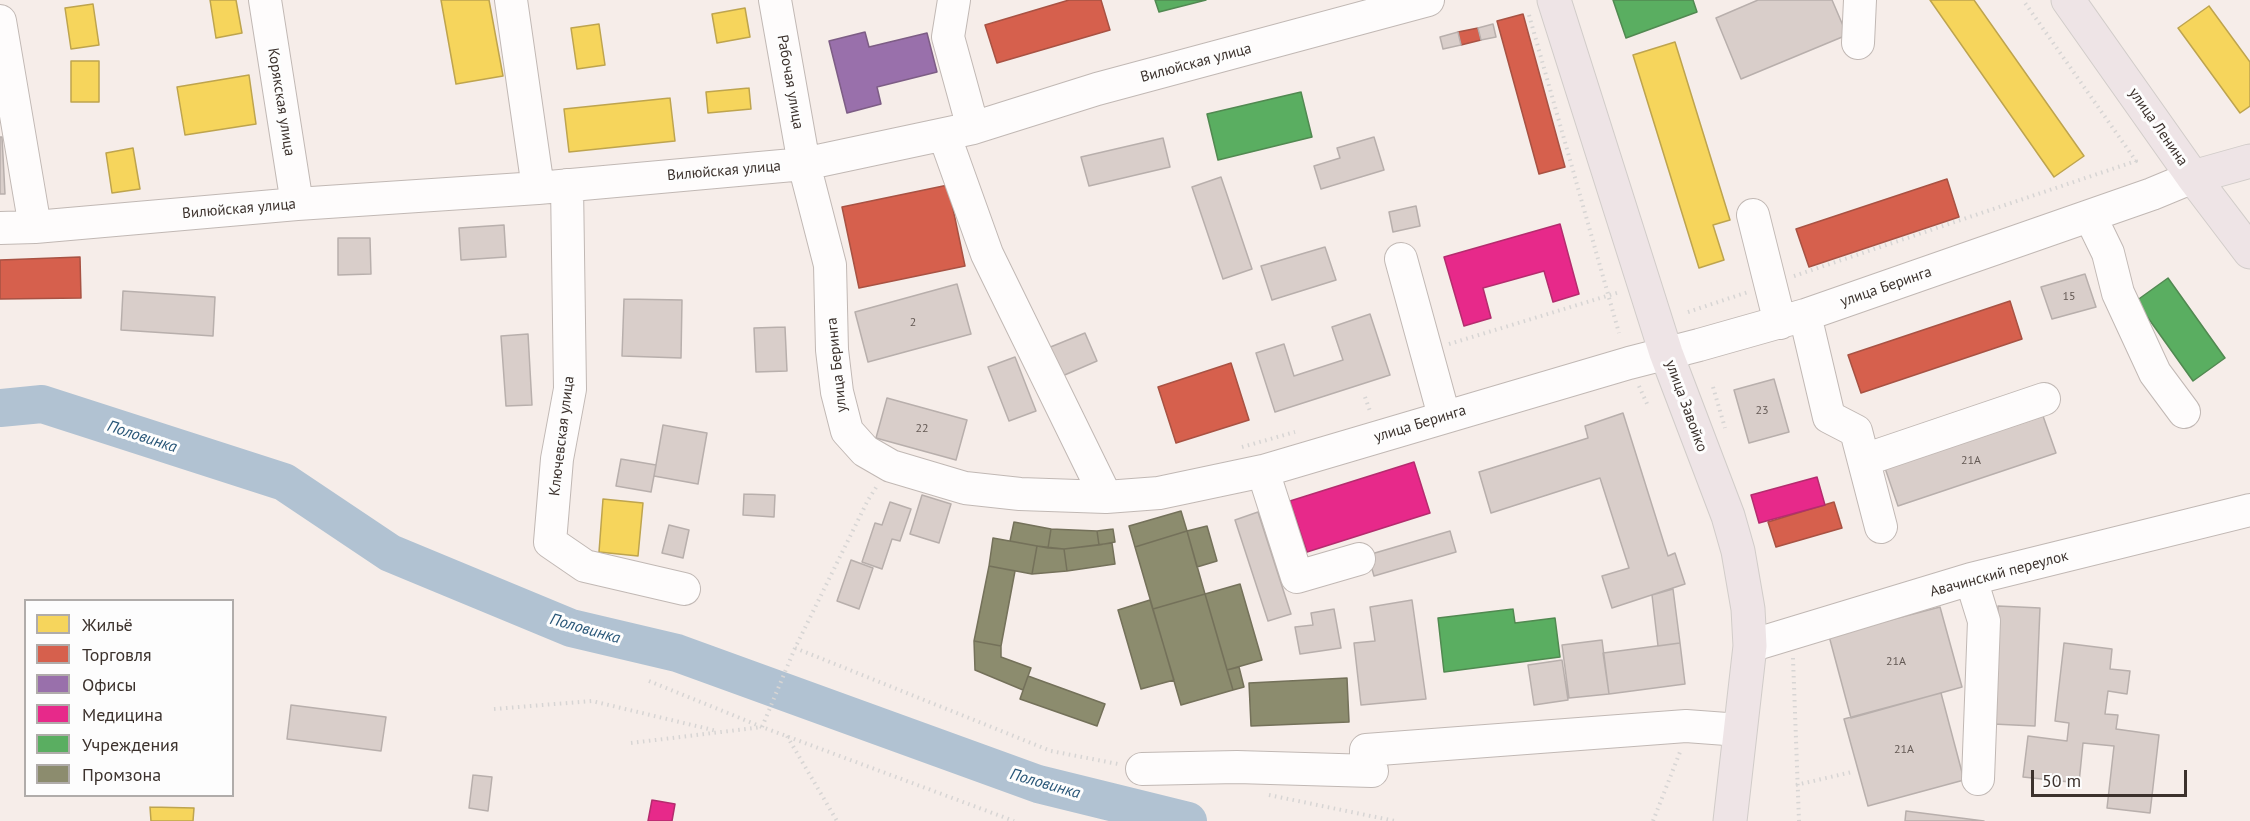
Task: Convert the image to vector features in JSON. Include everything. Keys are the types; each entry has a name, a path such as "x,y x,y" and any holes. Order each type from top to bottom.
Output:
{"main road":[{"name":"улица Ленина","path":"2068,0 2193,177 2250,252"},
{"name":"улица Завойко","path":"1540,3 1645,284 1666,353 1728,516 1738,551 1748,609 1750,646 1730,821"},
{"name":"улица Беринга","path":"2193,177 2250,161"}],"street":[{"name":"Корякская улица","path":"265,0 297,204"},
{"name":"Ключевская улица","path":"511,0 553,187 570,389 557,459 550,542 585,566 684,589"},
{"name":"Рабочая улица","path":"775,0 804,164"},
{"path":"954,0 948,37 958,131 987,254 1106,497"},
{"path":"1858,43 1860,0"},
{"name":"Вилюйская улица","path":"0,228 35,227 297,204 553,187 804,164 958,131 1097,89 1410,2"},
{"path":"0,21 35,227"},
{"name":"улица Беринга","path":"804,164 830,265 832,350 841,412 847,430 865,451 891,466 965,488 1020,494 1106,497 1159,493 1263,471 1444,416 1792,319 2090,216 2193,177"},
{"path":"1753,215 1770,284 1792,319 1829,417 1856,431 1881,527"},
{"path":"2090,216 2108,253 2118,293 2155,374 2184,412"},
{"path":"1401,259 1444,416"},
{"path":"1864,460 2044,399"},
{"path":"1263,471 1297,578 1359,559"},
{"name":"Авачинский переулок","path":"1750,646 1971,579 2250,510"},
{"path":"1971,579 1984,621 1978,779"},
{"path":"1142,769 1237,767 1372,771 1366,768 1366,750 1686,726 1740,730"}],"path":[{"path":"1688,312 2136,161 2024,0"},
{"path":"1540,3 1608,296 1619,333"},
{"path":"1426,351 1645,284"},
{"path":"1638,383 1648,406"},
{"path":"1365,397 1370,411"},
{"path":"1359,414 1381,408"},
{"path":"1234,449 1301,430"},
{"path":"762,727 795,648 868,500 891,466"},
{"path":"795,648 1050,752 1142,769"},
{"path":"1793,654 1799,821"},
{"path":"649,681 762,727 1014,821"},
{"path":"494,709 592,701 721,732"},
{"path":"632,743 762,727"},
{"path":"787,736 837,821"},
{"path":"1653,821 1682,748"},
{"path":"1796,785 1852,772"}],"building: Жильё":[{"path":"210,0 236,0 242,33 216,38"},
{"path":"441,0 489,0 503,76 456,84"},
{"path":"1930,0 1974,0 2084,156 2054,177"},
{"path":"93,4 99,45 71,49 65,8"},
{"path":"2209,6 2250,62 2250,106 2240,113 2178,28"},
{"path":"745,8 750,37 717,43 712,14"},
{"path":"599,24 605,65 577,69 571,28"},
{"path":"1675,42 1730,220 1713,225 1724,260 1699,268 1633,55"},
{"path":"71,61 99,61 99,102 71,102"},
{"path":"249,75 256,124 185,135 177,87"},
{"path":"749,88 751,109 708,113 706,92"},
{"path":"670,98 675,141 569,152 564,109"},
{"path":"133,148 140,189 112,193 106,153"},
{"path":"603,499 643,503 638,556 599,552"},
{"path":"150,807 194,808 193,821 151,821"}],"building: Торговля":[{"path":"1069,0 1101,0 1110,30 997,63 985,25"},
{"path":"1523,14 1565,167 1539,174 1497,21"},
{"path":"1478,28 1481,40 1461,45 1458,32"},
{"path":"1947,179 1959,217 1809,267 1796,229"},
{"path":"948,185 965,266 859,288 842,207"},
{"path":"80,257 81,298 0,299 0,260"},
{"path":"2010,301 2022,339 1861,393 1848,355"},
{"path":"1231,363 1249,420 1176,443 1158,387"},
{"path":"1834,502 1842,528 1776,547 1768,522"}],"building: Офисы":[{"path":"865,32 869,47 927,33 937,72 877,87 881,104 847,113 829,41"}],"building: Медицина":[{"path":"1560,224 1579,294 1553,302 1544,271 1483,288 1491,318 1464,326 1444,257"},
{"path":"1414,462 1430,513 1307,552 1290,501"},
{"path":"1817,477 1825,505 1759,523 1751,495"},
{"path":"652,800 675,804 672,821 648,821"}],"building: Учреждения":[{"path":"1155,0 1206,0 1159,12"},
{"path":"1613,0 1693,0 1697,12 1626,38"},
{"path":"1301,92 1312,137 1218,160 1207,114"},
{"path":"2168,278 2225,358 2193,381 2136,301"},
{"path":"1513,609 1515,623 1555,618 1560,657 1444,672 1438,618"}],"building: Промзона":[{"path":"1181,511 1187,531 1135,547 1129,526"},
{"path":"1014,522 1051,529 1048,548 1010,541"},
{"path":"1207,526 1217,561 1197,567 1187,531"},
{"path":"1051,529 1097,531 1099,545 1064,549 1048,548"},
{"path":"1113,529 1115,542 1099,545 1097,531"},
{"path":"1187,531 1205,594 1153,609 1135,547"},
{"path":"993,538 1037,546 1032,574 989,566"},
{"path":"1112,543 1115,564 1067,571 1064,549"},
{"path":"1037,546 1064,549 1067,571 1032,574"},
{"path":"989,566 1015,571 1001,646 974,641"},
{"path":"1240,584 1262,660 1227,670 1205,594"},
{"path":"1205,594 1233,690 1181,705 1153,609"},
{"path":"1150,600 1174,680 1141,689 1118,610"},
{"path":"974,641 1001,646 1001,657 1031,668 1023,690 975,670"},
{"path":"1239,667 1244,687 1233,690 1227,670"},
{"path":"1028,676 1105,704 1097,726 1020,699"},
{"path":"1347,678 1349,722 1251,726 1249,683"}],"building: Прочее":[{"path":"1758,0 1832,0 1847,35 1741,79 1716,18"},
{"path":"1493,24 1496,37 1481,40 1478,28"},
{"path":"1458,32 1461,45 1443,49 1440,37"},
{"path":"0,137 2,137 5,194 0,194"},
{"path":"1374,137 1384,170 1321,189 1314,166 1340,158 1337,148"},
{"path":"1163,138 1170,167 1089,186 1081,157"},
{"path":"1221,177 1252,269 1223,279 1192,187"},
{"path":"1416,206 1420,226 1393,232 1389,212"},
{"path":"504,225 506,257 461,260 459,228"},
{"path":"338,238 370,238 371,274 338,275"},
{"path":"1325,247 1336,280 1272,300 1261,266"},
{"path":"2085,274 2096,307 2052,319 2041,287"},
{"path":"957,284 971,334 868,362 855,312"},
{"path":"123,291 215,297 213,336 121,330"},
{"path":"624,299 682,300 681,358 622,356"},
{"path":"1370,314 1390,375 1275,412 1256,353 1284,344 1294,376 1343,360 1332,327"},
{"path":"785,327 787,371 756,372 754,328"},
{"path":"1085,333 1097,361 1060,377 1048,348"},
{"path":"528,334 532,405 506,406 501,336"},
{"path":"1015,357 1036,411 1009,421 988,367"},
{"path":"1774,379 1789,432 1749,443 1734,390"},
{"path":"887,398 967,420 956,460 876,438"},
{"path":"1623,413 1668,556 1675,553 1685,584 1612,608 1602,576 1629,568 1600,478 1491,513 1479,472 1588,438 1585,426"},
{"path":"2043,416 2056,453 1898,506 1885,468"},
{"path":"663,425 707,433 698,484 654,476"},
{"path":"621,459 656,465 651,492 616,486"},
{"path":"744,494 775,495 774,517 743,515"},
{"path":"922,495 951,504 939,543 910,534"},
{"path":"890,502 911,509 900,541 892,539 882,569 862,562 875,523 882,525"},
{"path":"1258,512 1291,614 1268,621 1235,520"},
{"path":"669,525 689,530 683,558 662,553"},
{"path":"1450,531 1456,552 1374,576 1368,555"},
{"path":"851,560 873,568 859,609 837,601"},
{"path":"1673,589 1680,643 1658,646 1652,595"},
{"path":"1412,600 1426,699 1361,705 1354,643 1375,641 1370,607"},
{"path":"1998,606 2040,608 2035,726 1993,724"},
{"path":"1940,607 1962,687 1851,718 1829,636"},
{"path":"1334,609 1341,648 1300,654 1295,627 1313,625 1311,613"},
{"path":"1602,640 1609,694 1569,698 1562,645"},
{"path":"1680,643 1685,684 1609,694 1603,653"},
{"path":"2064,643 2112,649 2110,669 2130,671 2127,694 2108,691 2105,714 2118,715 2116,729 2159,735 2150,813 2107,808 2114,746 2083,743 2079,783 2023,777 2028,736 2067,741 2069,723 2055,721"},
{"path":"1562,660 1568,700 1534,705 1528,665"},
{"path":"1941,693 1964,780 1868,806 1844,719"},
{"path":"291,705 386,717 381,751 287,739"},
{"path":"473,775 492,777 488,811 469,808"},
{"path":"1906,811 1984,821 1905,821"}],"waterway":[{"name":"Половинка","path":"0,408 42,404 284,482 390,553 571,628 677,653 1038,784 1188,821"}]}
